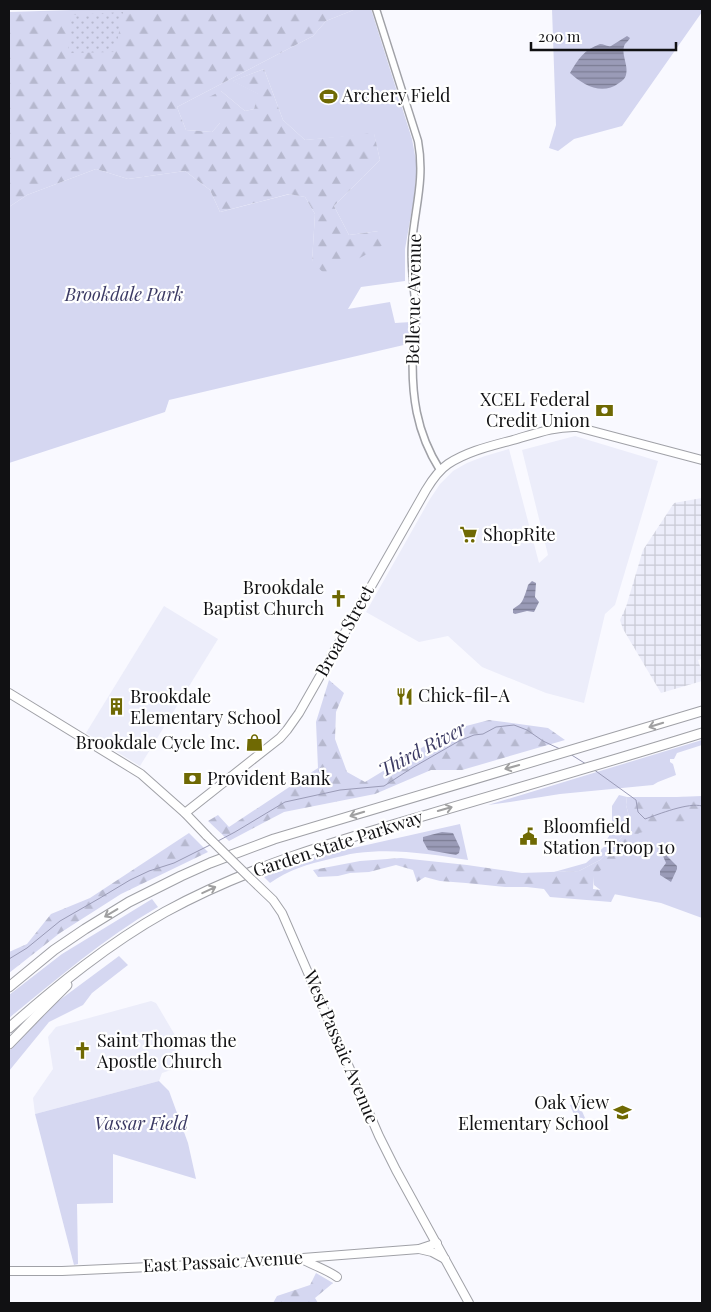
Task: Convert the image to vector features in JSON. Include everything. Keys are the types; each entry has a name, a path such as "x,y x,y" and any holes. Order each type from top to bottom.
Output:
{"highway":[{"name":"Garden State Parkway","path":"9,987 54,950 84,929 129,902 225,857 274,839 702,711"},
{"name":"Garden State Parkway","path":"9,1028 47,995 104,951 166,912 228,881 261,867 345,839 702,733"},
{"path":"9,979 54,950"},
{"path":"9,1044 104,951"}],"main road":[{"name":"Broad Street","path":"184,813 270,746 287,730 426,490 440,470 447,464 470,452 545,431 567,427 576,427 702,460"},
{"path":"9,693 141,774 184,813"},
{"name":"West Passaic Avenue","path":"184,813 273,900 282,913 379,1136 469,1303"},
{"name":"East Passaic Avenue","path":"9,1271 62,1271 237,1263 419,1249 437,1243"},
{"path":"419,1249 432,1252 446,1260"},
{"path":"300,1258 337,1277"}],"street":[{"name":"Bellevue Avenue","path":"376,9 418,141 421,162 419,196 411,257 416,314 413,383 415,406 423,436 440,470"}],"shaded area":[{"path":"627,36 630,38 625,44 623,51 626,75 624,79 613,87 599,89 587,85 570,73 579,59 590,49 600,44 611,46"},
{"path":"575,436 658,461 615,605 605,614 584,703 546,693 482,667 448,636 419,642 366,612 440,484 453,471 467,463 509,449 539,563 548,555 522,450"},
{"path":"702,498 702,659 698,660 702,681 661,693 623,629 620,620 626,607 643,550 674,503"},
{"path":"532,581 536,583 535,597 539,602 534,612 513,613 513,609 521,603 528,585"},
{"name":"Brookdale Elementary School","path":"164,606 218,639 140,766 86,733"},
{"path":"442,832 453,833 460,848 459,853 456,855 428,850 423,837"},
{"path":"662,844 667,856 677,866 671,882 660,875 660,871 666,863 657,847"},
{"path":"151,1001 156,1003 179,1042 175,1048 183,1066 162,1073 159,1081 35,1114 33,1098 53,1069 48,1037 56,1027"}],"green space":[{"path":"104,9 356,9 326,21 313,36 177,107 186,130 212,132 220,123 209,97 221,91 245,111 254,109 258,94 232,81 264,69 283,120 305,140 374,133 380,160 334,206 349,235 379,231 387,243 327,276 312,262 315,214 305,197 289,194 220,212 210,190 185,171 128,179 96,169 27,195 9,207 9,12"},
{"name":"Brookdale Park","path":"356,9 371,9 412,139 417,166 414,198 405,249 405,281 361,287 348,309 390,302 395,323 411,322 408,344 169,400 165,412 9,463 9,207 27,195 96,169 128,179 185,171 210,190 220,212 290,194 305,197 315,214 312,262 379,231 349,235 334,206 380,160 374,134 305,140 283,120 264,69 233,81 259,94 254,109 245,111 221,91 220,123 212,132 186,130 177,107 313,36 326,21"},
{"path":"552,9 702,9 702,12 622,126 574,139 558,151 549,148 556,125"},
{"path":"123,12 115,52 68,53 71,15"},
{"path":"329,680 344,693 336,712 335,739 347,772 365,782 451,730 489,720 548,728 565,740 462,770 431,770 375,794 284,812 229,841 208,821 218,815 229,827 318,768 316,722"},
{"path":"702,740 702,745 677,753 674,759 670,759 676,775 653,785 560,794 488,805"},
{"path":"619,795 627,797 626,805 630,820 622,837 600,860 579,871 554,872 586,863 604,847 611,833 612,806"},
{"path":"702,796 702,817 639,833 623,854 594,875 593,889 616,892 611,902 550,897 544,889 527,887 505,887 440,881 425,877 417,882 413,870 396,865 369,872 338,876 318,877 313,870 360,861 401,858 522,873 579,871 600,860 622,837 630,820 626,805 627,797"},
{"path":"702,806 702,918 661,903 603,892 594,885 593,873 631,829"},
{"path":"460,824 468,860 412,852 371,852 350,854 306,865 284,874 270,883 262,875 322,855"},
{"path":"189,833 208,852 121,894 60,933 9,973 9,952 27,944 51,914 90,898"},
{"path":"152,899 158,907 100,945 9,1018 9,995 62,954"},
{"path":"119,956 128,965 92,993 83,1005 49,1022 9,1071 9,1051 57,1002"},
{"name":"Vassar Field","path":"159,1081 169,1091 188,1143 196,1179 113,1154 113,1203 77,1204 78,1264 74,1265 35,1114"},
{"path":"578,1102 585,1118 577,1122 570,1105"},
{"path":"316,1273 333,1283 315,1298 318,1303 273,1303 277,1296 310,1285"}],"waterway":[{"name":"Third River","path":"218,841 285,802 340,790 384,786 459,741 474,735 483,734 496,727 514,725 527,730 543,741 560,749"},
{"name":"Third River","path":"570,754 586,764"},
{"name":"Third River","path":"593,769 636,800 638,812 645,819 682,807 702,806"},
{"name":"Third River","path":"9,959 27,948 60,921 130,880 149,871 174,863 210,845"}],"place":[{"name":"Archery Field","path":"328,96"},
{"name":"XCEL Federal Credit Union","path":"604,410"},
{"name":"ShopRite","path":"469,535"},
{"name":"Brookdale Baptist Church","path":"338,598"},
{"name":"Chick-fil-A","path":"404,696"},
{"name":"Brookdale Elementary School","path":"116,707"},
{"name":"Brookdale Cycle Inc.","path":"254,743"},
{"name":"Provident Bank","path":"193,779"},
{"name":"Bloomfield Station Troop 10","path":"529,837"},
{"name":"Saint Thomas the Apostle Church","path":"83,1051"},
{"name":"Oak View Elementary School","path":"623,1113"}]}
